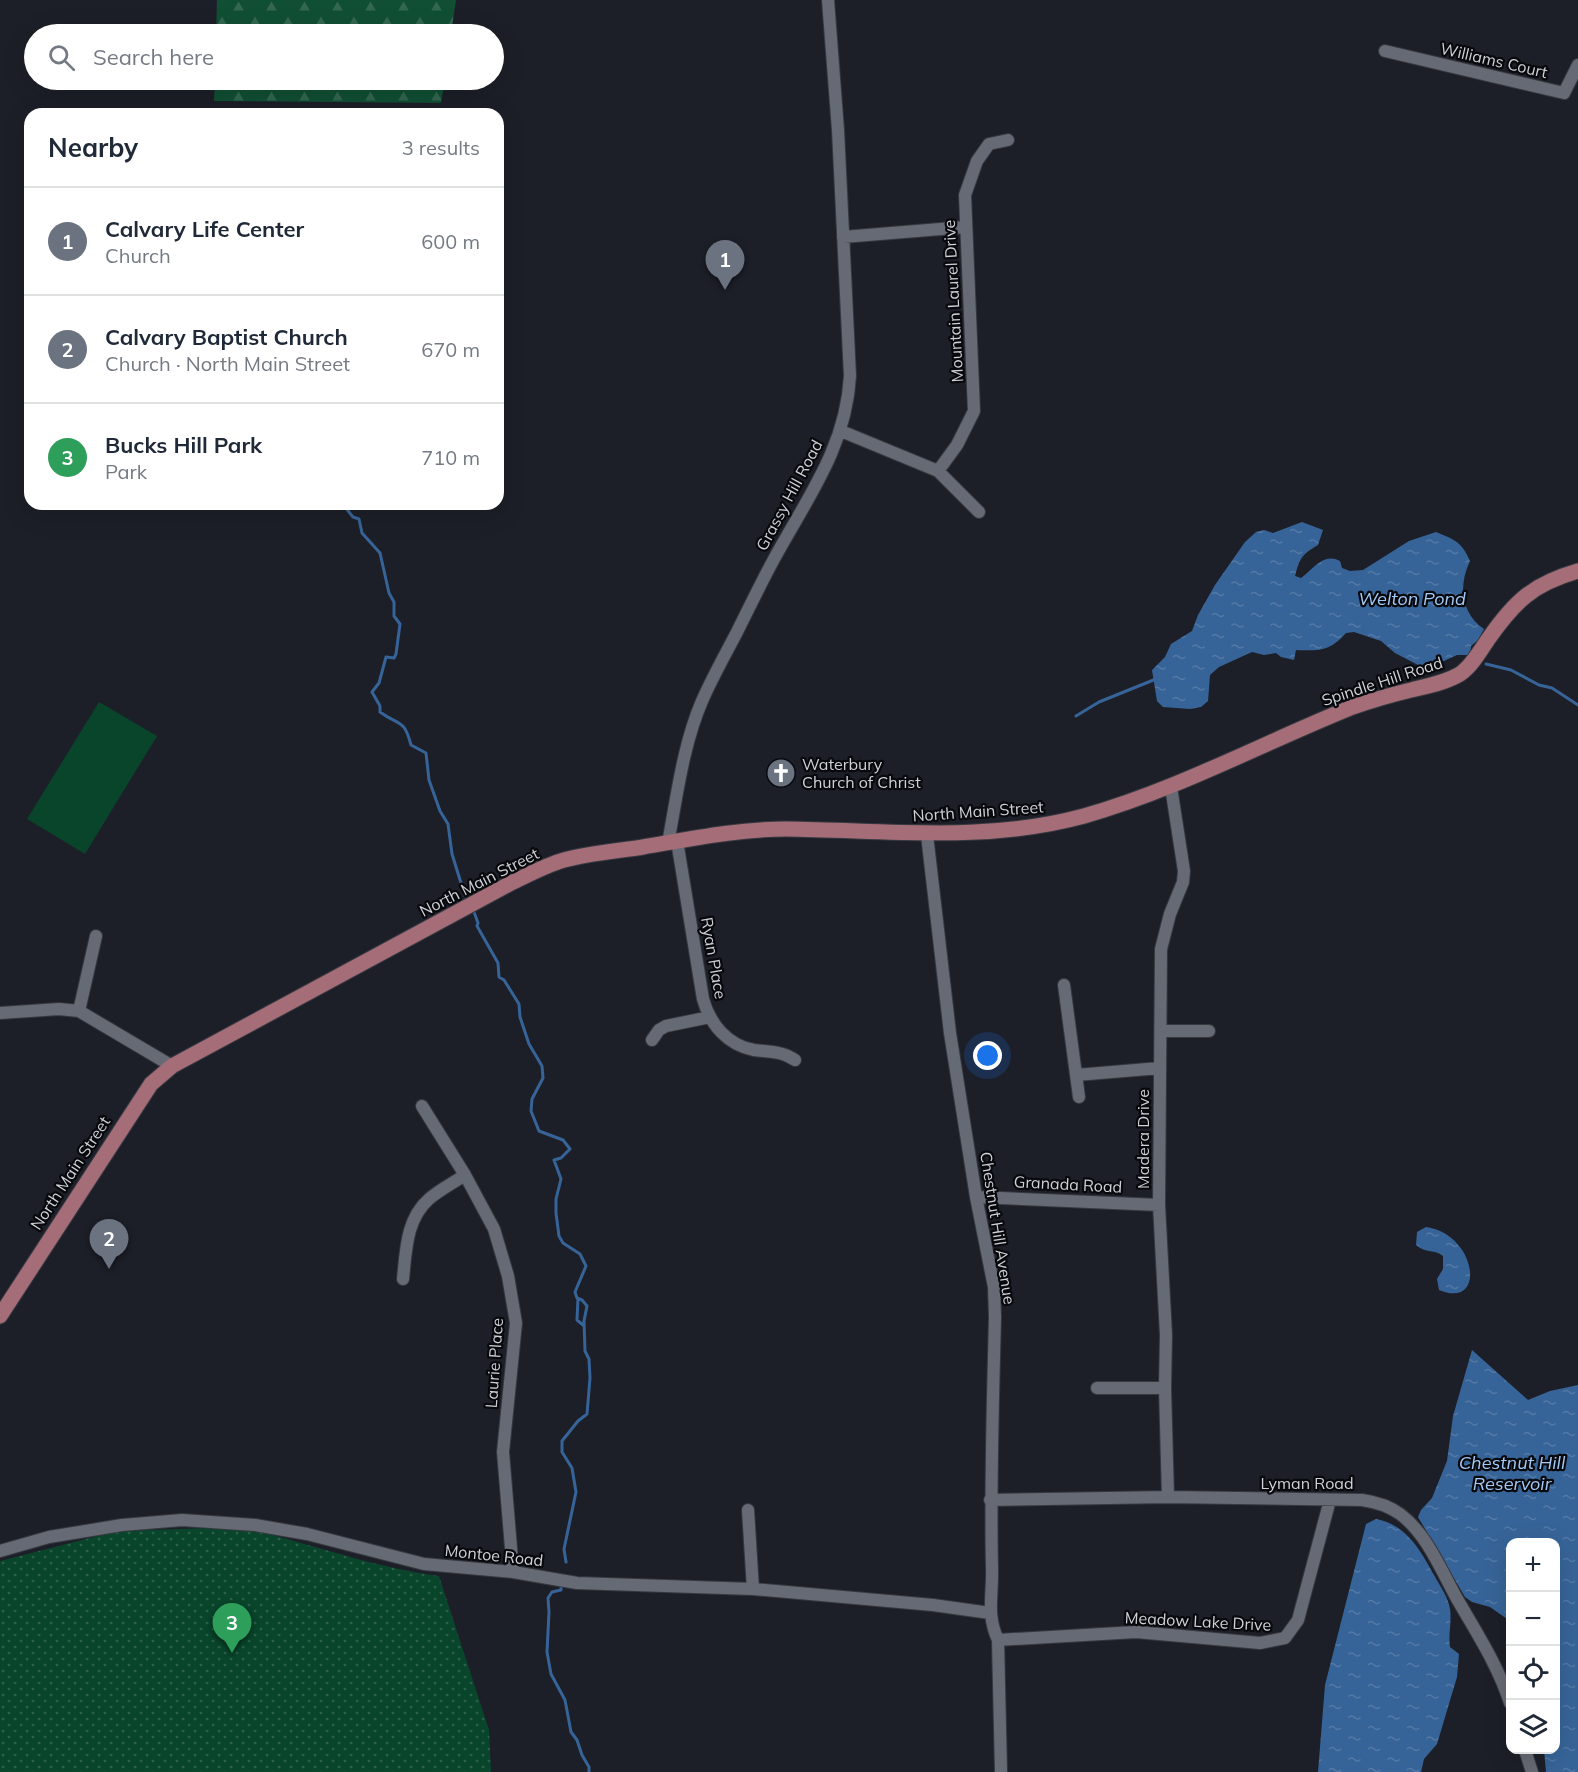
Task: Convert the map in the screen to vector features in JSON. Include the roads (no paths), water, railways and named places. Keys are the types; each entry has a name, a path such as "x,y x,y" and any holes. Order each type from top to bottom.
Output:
{"main road":[{"name":"Spindle Hill Road","path":"1200,772 1246,755 1354,707 1435,684 1459,674 1468,668 1502,620 1523,597 1553,579 1578,571"},
{"name":"North Main Street","path":"0,1316 150,1084 172,1066 511,883 562,860 735,832 784,829 927,835 1035,827 1084,816 1171,787 1200,772"}],"street":[{"name":"Grassy Hill Road","path":"673,842 689,740 702,702 773,561 828,462 841,431 849,400 850,376 838,130 828,0"},
{"name":"Williams Court","path":"1386,51 1564,93 1578,65"},
{"name":"Mountain Laurel Drive","path":"938,471 957,445 974,411 965,195 977,161 989,144 1008,140"},
{"path":"843,237 965,227"},
{"path":"841,431 938,471 979,512"},
{"name":"Madera Drive","path":"1168,1497 1166,1335 1159,1205 1161,949 1170,914 1184,882 1171,787"},
{"name":"Chestnut Hill Avenue","path":"927,835 950,1033 976,1197 994,1287 990,1613 992,1627 998,1640 1001,1772"},
{"name":"Ryan Place","path":"673,842 702,999 710,1017 721,1032 741,1046 780,1053 795,1060"},
{"path":"79,1011 96,936"},
{"path":"1064,985 1079,1097"},
{"path":"0,1013 58,1009 79,1011 172,1066"},
{"path":"652,1040 659,1030 666,1026 710,1017"},
{"path":"1161,1031 1209,1031"},
{"path":"1076,1075 1160,1068"},
{"name":"Laurie Place","path":"422,1106 465,1175 494,1229 508,1276 516,1323 503,1452 513,1572"},
{"path":"403,1279 409,1233 416,1215 429,1199 465,1175"},
{"name":"Granada Road","path":"976,1197 1159,1205"},
{"path":"1097,1389 1165,1388"},
{"name":"Lyman Road","path":"990,1500 1168,1497 1374,1502 1392,1509 1409,1522 1426,1544 1491,1656 1509,1700"},
{"name":"Meadow Lake Drive","path":"998,1640 1136,1632 1260,1643 1285,1638 1298,1620 1330,1500"},
{"path":"748,1510 753,1589"},
{"name":"Montoe Road","path":"0,1551 49,1537 122,1525 182,1520 255,1525 308,1534 424,1564 513,1572 577,1583 753,1589 933,1605 990,1613"},
{"path":"1527,1754 1532,1772"}],"water":[{"name":"Welton Pond","path":"1302,522 1323,530 1318,545 1305,554 1300,561 1295,576 1301,578 1319,563 1329,559 1340,561 1342,568 1350,571 1363,570 1409,541 1436,532 1457,542 1464,549 1470,561 1463,589 1466,607 1476,623 1484,629 1478,640 1471,646 1470,655 1457,655 1435,665 1422,667 1395,653 1381,641 1354,632 1346,633 1324,649 1296,650 1294,660 1281,657 1276,653 1264,655 1252,652 1219,667 1210,675 1208,701 1201,707 1190,709 1163,707 1157,701 1152,670 1165,657 1171,644 1192,631 1215,585 1245,542 1256,532 1264,530 1273,533"},
{"path":"1426,1227 1443,1233 1456,1243 1465,1255 1470,1269 1469,1281 1464,1290 1454,1293 1439,1290 1437,1279 1443,1269 1443,1256 1423,1250 1416,1245 1417,1232"},
{"name":"Chestnut Hill Reservoir","path":"1472,1350 1528,1400 1550,1391 1578,1385 1578,1772 1546,1772 1544,1754 1560,1754 1560,1538 1506,1538 1506,1618 1490,1607 1472,1602 1465,1597 1418,1517 1432,1498 1447,1461 1453,1416"},
{"path":"1376,1519 1396,1527 1411,1540 1444,1592 1450,1609 1450,1647 1459,1654 1457,1677 1437,1744 1424,1759 1421,1772 1318,1772 1325,1685 1366,1524"}],"waterway":[{"path":"347,510 353,517 359,519 362,533 380,553 389,593 394,602 394,616 400,624 396,654 394,658 386,657 379,683 372,692 380,706 380,712 403,726 411,745 426,753 429,780 440,811 448,824 452,854 465,896"},
{"path":"1486,664 1511,670 1539,685 1552,688 1578,705"},
{"path":"1076,716 1099,702 1156,679"},
{"path":"474,912 477,926 498,963 499,977 504,980 519,1004 520,1017 529,1044 542,1066 543,1078 532,1099 531,1111 539,1131 563,1140 570,1149 561,1158 554,1160 561,1179 556,1199 556,1213 559,1236 563,1243 580,1254 586,1266 575,1292 577,1298 587,1306 584,1321 585,1351 589,1359 590,1378 587,1414 578,1421 562,1441 562,1452 572,1468 576,1492 564,1549 566,1562"},
{"path":"578,1298 577,1320 583,1325"},
{"path":"561,1586 561,1590 552,1592 548,1598 547,1652 551,1674 565,1700 571,1732 577,1740 589,1772"}],"place":[{"name":"Calvary Life Center","path":"725,290"},
{"name":"Waterbury Church of Christ","path":"781,773"},
{"name":"Calvary Baptist Church","path":"109,1269"},
{"name":"Bucks Hill Park","path":"232,1653"}]}
